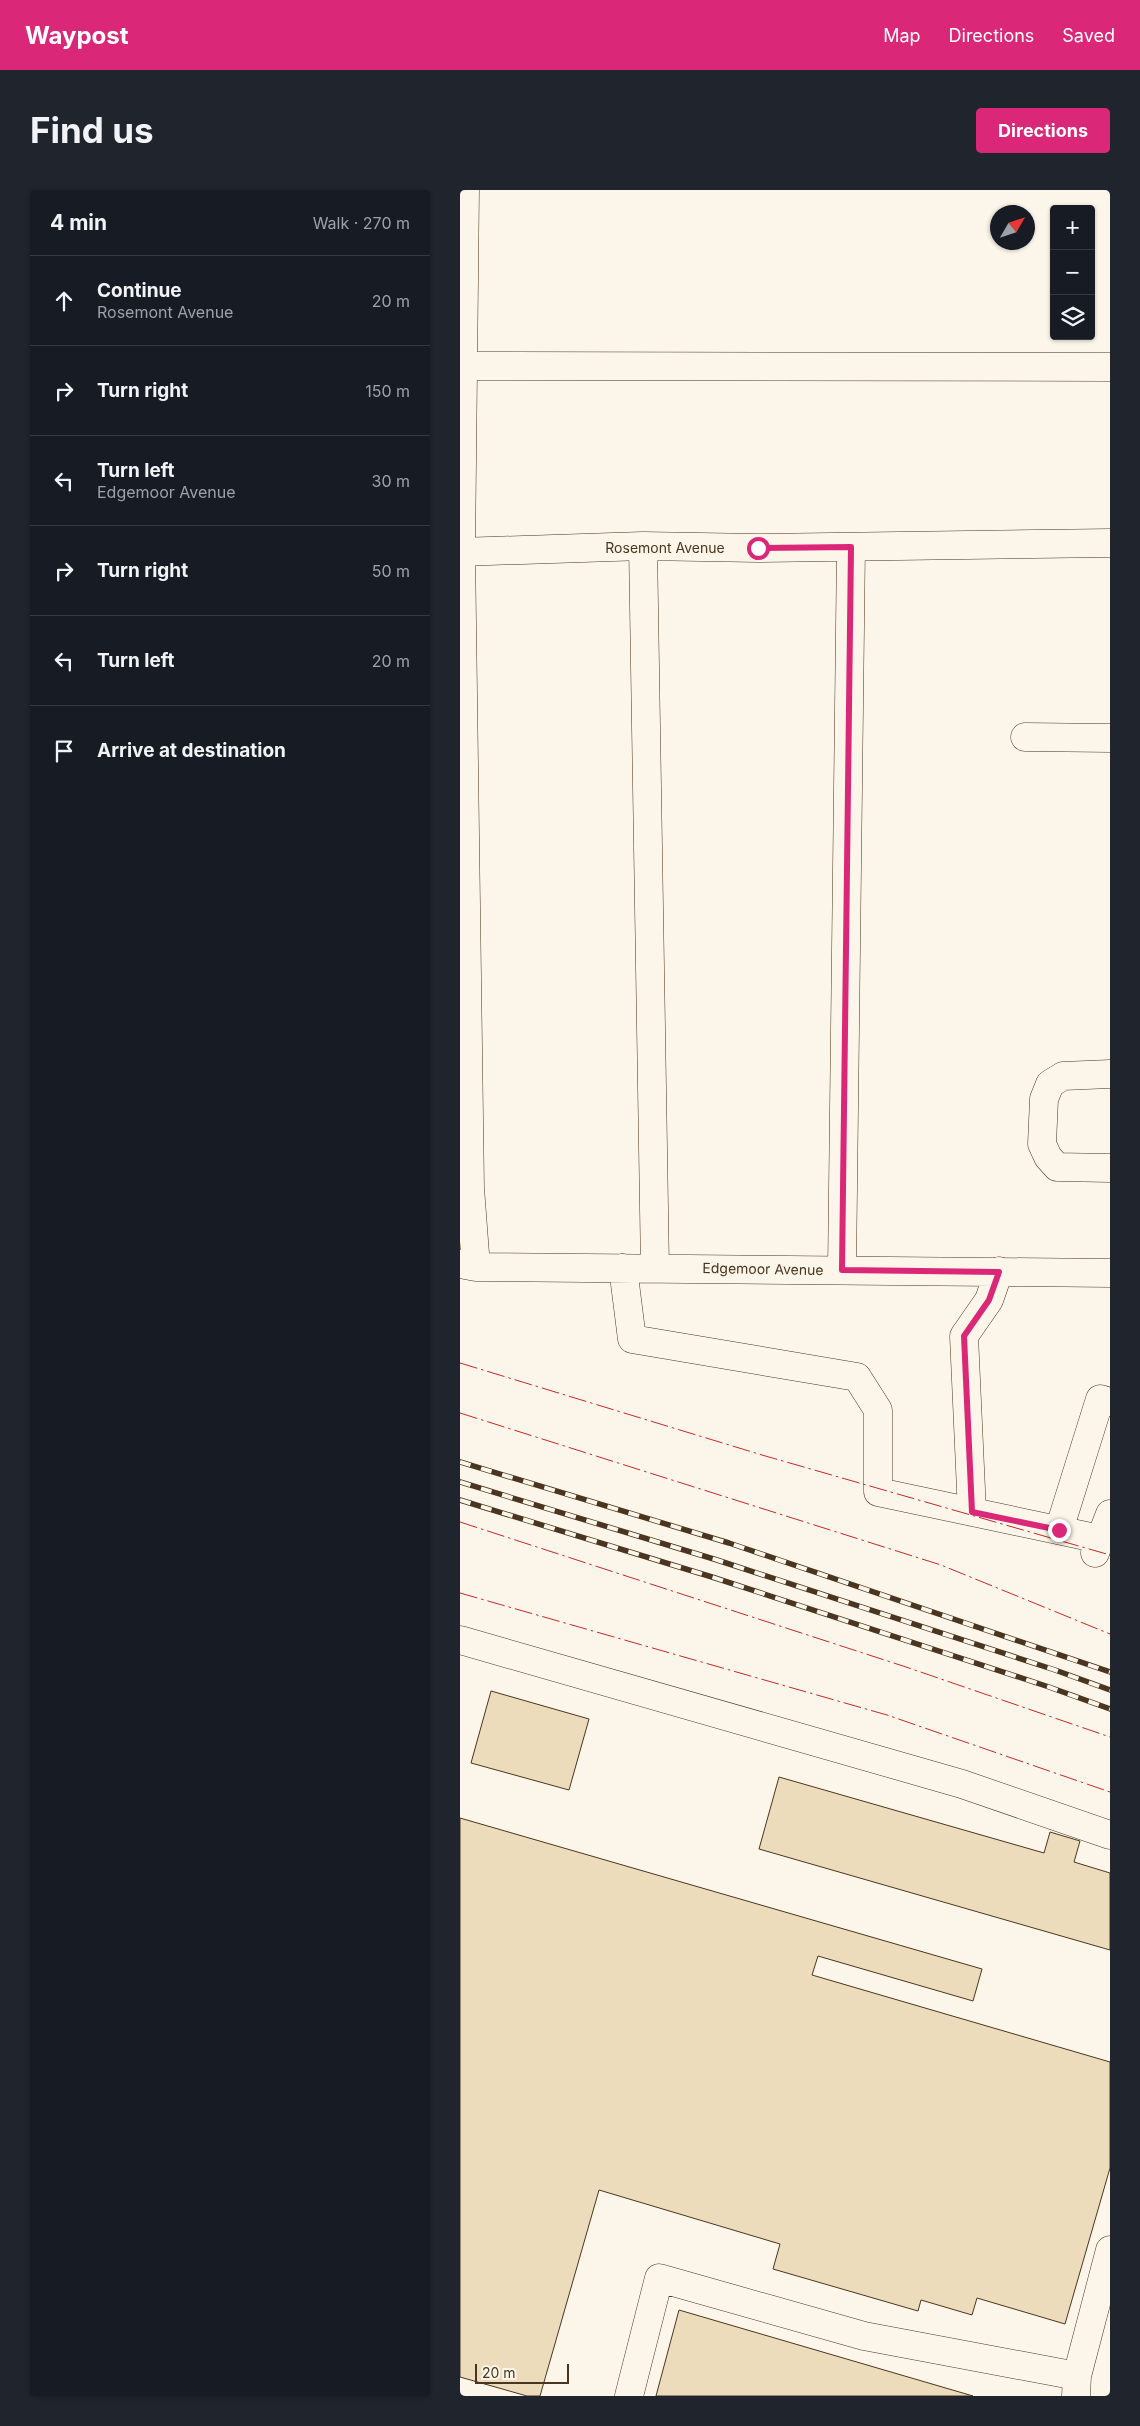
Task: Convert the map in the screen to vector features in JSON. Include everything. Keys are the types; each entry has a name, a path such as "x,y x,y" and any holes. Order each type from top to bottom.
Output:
{"street":[{"path":"465,190 460,552 470,1179 468,1265"},
{"path":"463,366 1110,367"},
{"name":"Rosemont Avenue","path":"460,552 643,546 744,548 1110,543"},
{"path":"643,546 655,1268"},
{"path":"842,1270 851,547"},
{"path":"1025,737 1110,738"},
{"path":"1110,1074 1063,1076 1050,1084 1044,1099 1042,1144 1048,1157 1057,1167 1110,1168"},
{"name":"Edgemoor Avenue","path":"468,1265 1110,1272"},
{"path":"623,1268 632,1339 857,1377 878,1410 878,1492 1059,1530 1098,1546 1110,1514"},
{"path":"972,1512 964,1336 989,1300 999,1272"},
{"path":"1059,1530 1100,1399 1110,1402"},
{"path":"460,1640 962,1784 1110,1835"},
{"path":"628,2396 659,2278 864,2336 1076,2386 1110,2250"}],"building":[{"path":"491,1691 589,1719 569,1790 471,1763"},
{"path":"779,1777 1044,1853 1050,1832 1080,1841 1074,1862 1110,1873 1110,1950 759,1849"},
{"path":"460,1818 982,1969 973,2001 818,1956 812,1975 1110,2062 1110,2168 1065,2324 977,2298 972,2315 921,2300 918,2311 773,2269 780,2244 599,2190 540,2396 527,2396 460,2377"},
{"path":"679,2310 973,2396 656,2396"}],"railway":[{"path":"460,1462 729,1543 1110,1672"},
{"path":"460,1482 717,1560 1055,1670 1110,1690"},
{"path":"460,1500 712,1577 1049,1687 1110,1709"}],"power":[{"path":"460,1363 762,1455 1110,1555"},
{"path":"460,1413 941,1565 1110,1634"},
{"path":"460,1522 906,1667 1110,1737"},
{"path":"460,1593 887,1715 1110,1792"}],"route":[{"path":"758,548 851,547 842,1270 999,1272 989,1300 964,1336 972,1512 1059,1530"}]}
